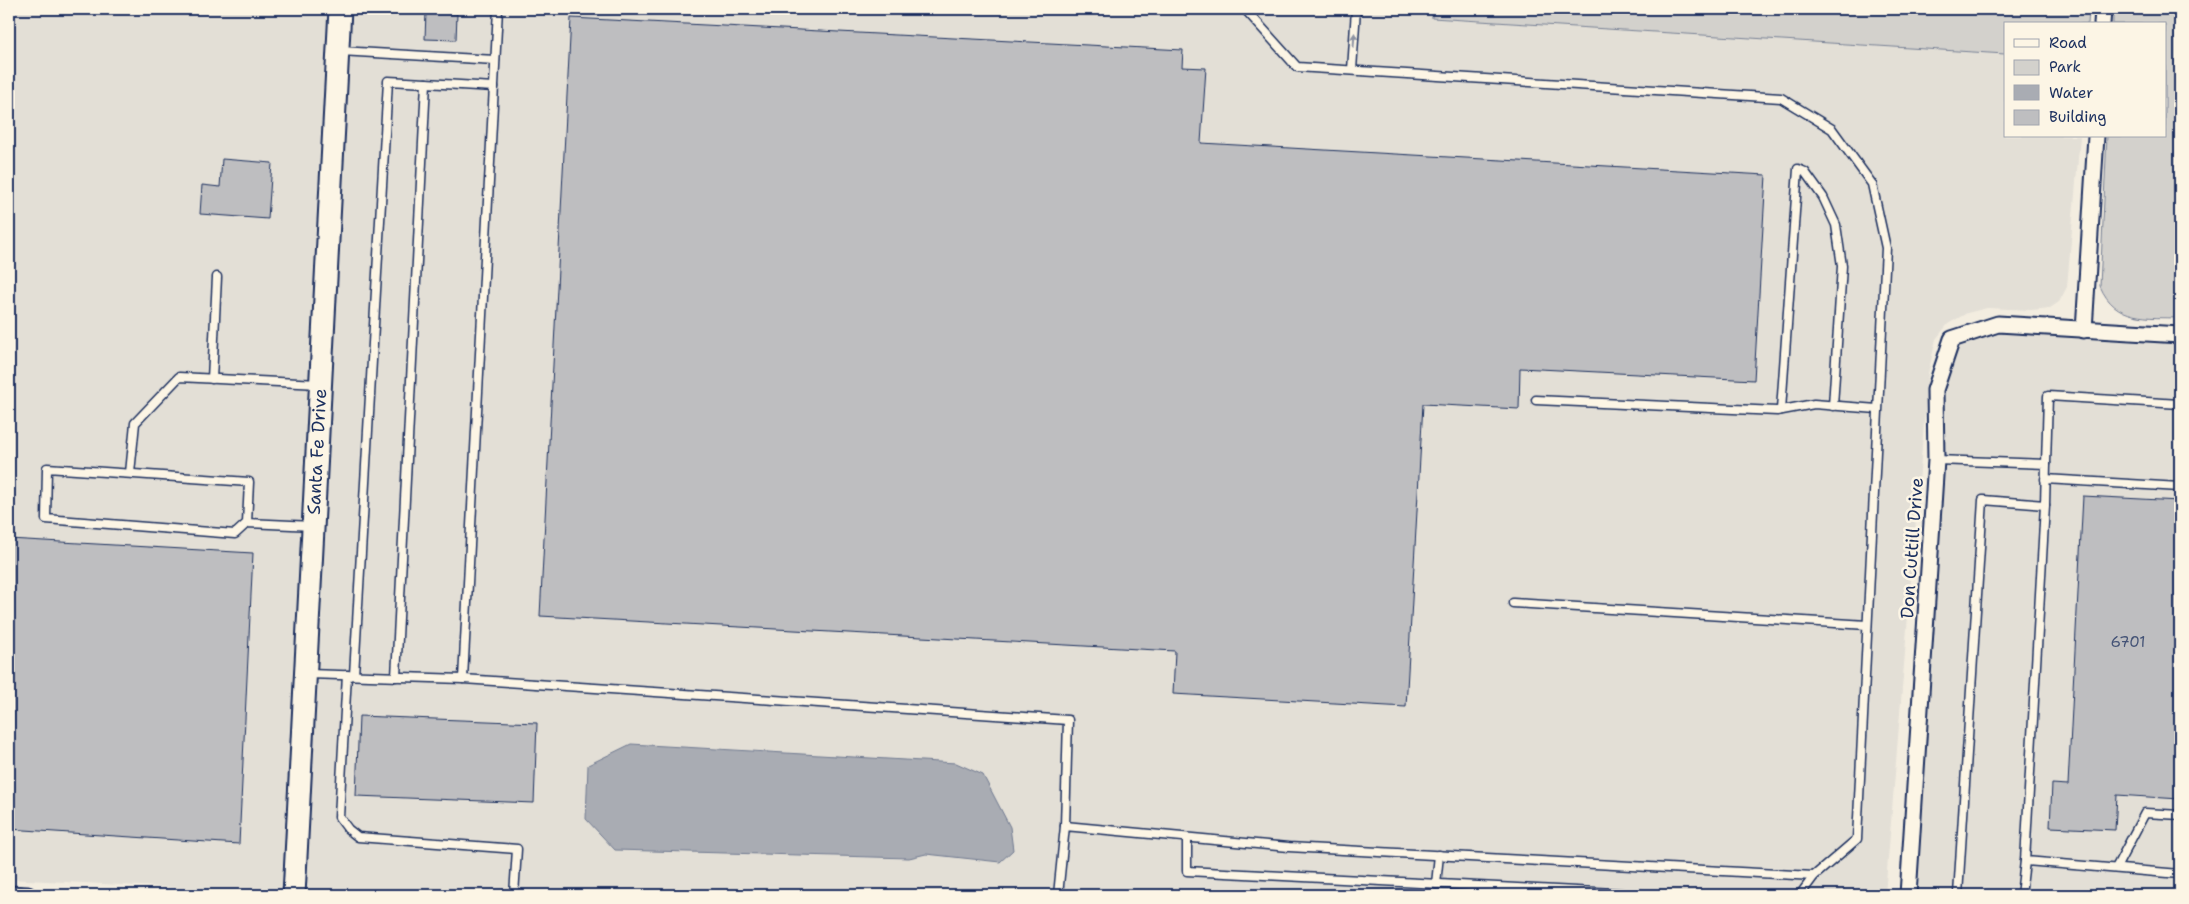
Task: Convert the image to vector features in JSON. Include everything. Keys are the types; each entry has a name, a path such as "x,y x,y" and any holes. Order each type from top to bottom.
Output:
{"street":[{"name":"Santa Fe Drive","path":"294,895 340,9"},
{"path":"2102,22 2103,9"},
{"path":"2096,138 2084,330 2180,335"},
{"name":"Don Cuttill Drive","path":"1908,895 1936,460 1935,390 1952,339 1998,324 2084,330"},
{"path":"9,894 28,895"}],"lane":[{"path":"463,679 498,9"},
{"path":"1245,9 1297,67 1782,98 1832,129 1872,184 1886,248 1857,839 1814,876 1800,895"},
{"path":"1352,70 1356,9"},
{"path":"338,51 495,60"},
{"path":"494,87 388,80 351,675 340,817 348,829 358,837 517,849 514,895"},
{"path":"396,677 426,83"},
{"path":"1781,410 1798,169 1805,172 1823,197 1836,225 1842,266 1833,406"},
{"path":"212,379 217,277"},
{"path":"130,473 135,423 179,377 321,384"},
{"path":"2021,895 2045,505 2048,396 2180,404"},
{"path":"1536,400 1781,410 1814,404 1877,409"},
{"path":"1936,460 2046,464"},
{"path":"47,468 249,482 247,523 235,534 46,519 47,468"},
{"path":"2046,479 2180,487"},
{"path":"1958,895 1983,500 2045,505"},
{"path":"247,523 313,526"},
{"path":"1513,604 1867,625"},
{"path":"305,674 463,679 1068,720 1065,826 1058,895"},
{"path":"2116,868 2145,813 2180,815"},
{"path":"1065,826 1288,847 1814,876"},
{"path":"1187,838 1186,871 1654,895"},
{"path":"1436,884 1439,855"},
{"path":"2024,861 2180,874"}],"shaded area":[{"path":"9,9 1432,9 1432,18 2004,54 2004,138 2080,138 2067,287 2059,302 2050,308 2031,310 1987,308 1967,313 1948,324 1936,339 1928,374 1885,895 311,895 9,879"},
{"path":"2002,331 2180,341 2180,895 1912,895 1940,394 1959,343"}],"green space":[{"path":"1432,9 2089,9 2088,22 2004,22 2004,54 1432,18"},
{"path":"2113,9 2180,9 2180,318 2145,317 2123,312 2106,298 2100,286 2107,138 2166,138 2166,22 2113,22"}],"water":[{"path":"631,744 956,763 983,775 1010,827 1013,850 1000,862 926,854 909,858 615,850 586,819 588,765"}],"building":[{"path":"426,12 457,14 456,40 425,39"},
{"path":"571,18 1183,50 1182,67 1206,68 1201,143 1766,175 1754,380 1520,368 1519,409 1423,404 1406,707 1173,694 1175,651 540,616"},
{"path":"222,159 272,163 268,219 200,214 202,185 220,187"},
{"path":"2083,496 2180,501 2180,799 2117,795 2115,830 2050,827 2052,784 2068,785"},
{"path":"9,539 253,553 239,844 9,829"},
{"path":"359,716 537,723 534,803 356,796"}],"railway":[{"path":"9,12 13,9"}]}
